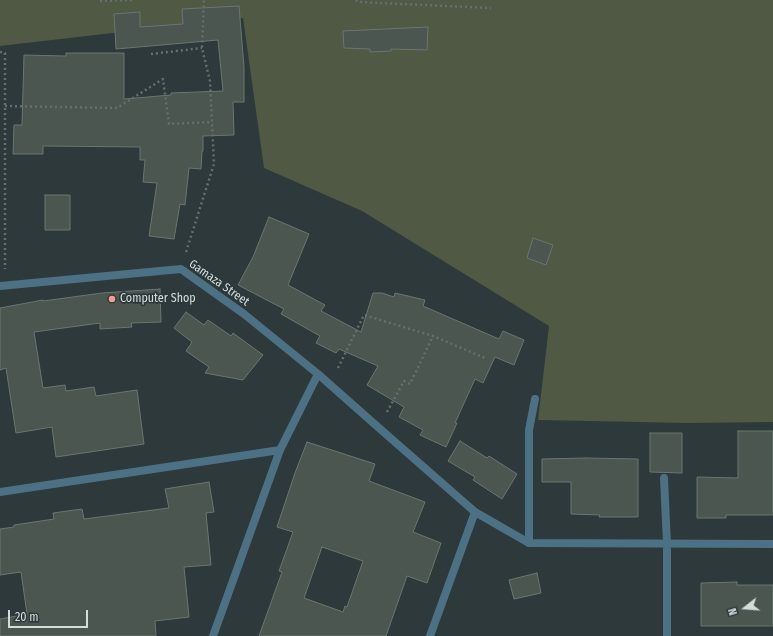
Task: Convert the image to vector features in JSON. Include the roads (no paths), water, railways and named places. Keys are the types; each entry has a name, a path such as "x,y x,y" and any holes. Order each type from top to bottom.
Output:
{"street":[{"name":"Gamaza Street","path":"3,286 181,269 244,314 318,374 476,512 529,544"},
{"path":"213,636 280,450 318,374"},
{"path":"535,399 529,430 529,544 773,544"},
{"path":"0,492 280,450"},
{"path":"664,478 667,544 667,636"},
{"path":"430,636 476,512"}],"place":[{"name":"Computer Shop","path":"112,299"}]}
